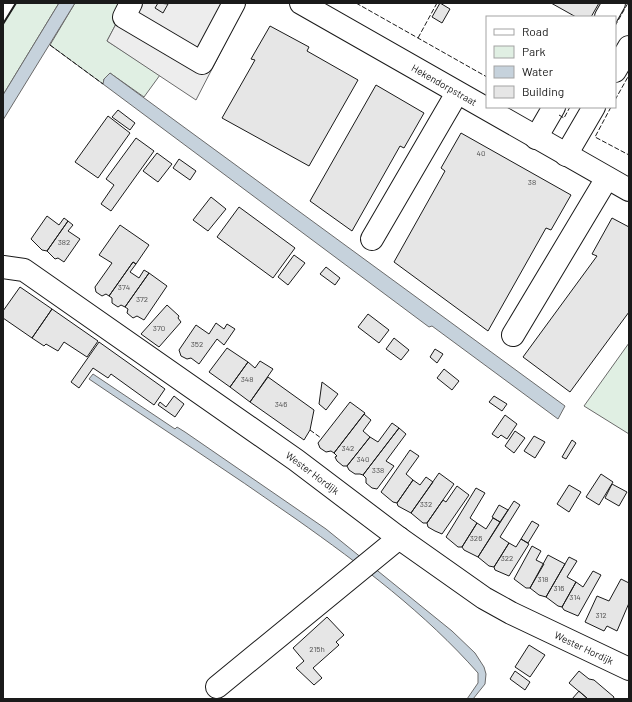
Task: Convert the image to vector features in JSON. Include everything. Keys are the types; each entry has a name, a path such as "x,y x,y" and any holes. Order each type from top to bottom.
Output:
{"street":[{"path":"131,3 124,17 202,63 234,3"},
{"name":"Hekendorpstraat","path":"301,3 629,190"},
{"path":"607,16 614,3"},
{"path":"616,69 629,47"},
{"path":"372,240 457,92"},
{"path":"536,138 553,108"},
{"path":"566,155 593,108"},
{"path":"513,335 607,178"},
{"name":"Wester Hordijk","path":"3,267 24,270 296,460 399,538 484,598 511,613 629,669"},
{"path":"217,687 399,538"}],"green space":[{"path":"16,3 59,3 3,95 3,24"},
{"path":"75,3 127,3 107,41 160,75 144,97 110,73 104,79 103,84 50,45"},
{"path":"629,343 629,434 584,406"}],"shaded area":[{"path":"127,3 246,3 196,100 107,41"}],"water":[{"path":"59,3 75,3 3,120 3,95"},
{"path":"110,73 565,406 558,419 432,326 429,327 103,84 104,79"},
{"path":"93,374 175,429 177,427 185,432 326,529 452,631 475,653 484,667 486,674 485,684 473,699 467,699 478,683 478,673 436,630 392,591 344,554 245,483 89,379"}],"building":[{"path":"158,3 168,4 163,13 155,8"},
{"path":"440,3 450,9 442,23 432,17"},
{"path":"551,3 599,3 592,16 574,16"},
{"path":"270,26 309,47 307,51 358,80 309,166 222,118 255,60 251,59"},
{"path":"376,85 424,113 404,148 400,146 352,231 310,201"},
{"path":"118,110 135,123 130,130 112,117"},
{"path":"108,116 130,133 98,178 75,162"},
{"path":"461,133 571,195 551,230 546,228 488,331 394,262 445,171 441,168"},
{"path":"136,138 154,151 111,211 101,204 114,185 106,179"},
{"path":"157,153 172,164 158,182 143,171"},
{"path":"179,159 196,171 190,180 173,168"},
{"path":"211,197 226,209 208,231 193,220"},
{"path":"239,207 295,248 273,278 217,237"},
{"path":"47,216 59,225 64,218 68,221 47,251 42,250 31,239"},
{"path":"612,218 629,227 629,312 570,392 523,357 597,256 592,254"},
{"path":"68,221 73,225 68,231 80,239 64,262 58,258 55,259 47,251"},
{"path":"120,225 149,245 136,264 133,262 109,296 106,294 102,296 96,292 95,287 112,263 99,255"},
{"path":"294,255 305,263 288,285 278,277"},
{"path":"133,262 136,264 130,272 139,278 144,270 149,273 125,307 121,305 118,307 112,303 112,298 109,296"},
{"path":"326,267 340,278 335,285 320,274"},
{"path":"149,273 167,286 144,320 137,316 133,318 127,313 128,309 125,307"},
{"path":"20,287 52,309 32,338 3,318 3,311"},
{"path":"167,305 179,316 178,318 181,322 159,347 141,334"},
{"path":"52,309 98,341 87,357 64,342 58,351 46,344 44,346 32,338"},
{"path":"368,314 389,330 379,343 358,327"},
{"path":"216,323 224,329 227,324 235,329 224,345 217,339 199,364 191,358 187,359 181,356 179,350 196,325 209,334"},
{"path":"394,338 409,350 401,360 386,349"},
{"path":"99,342 165,389 154,405 111,374 108,378 93,368 79,388 71,382"},
{"path":"227,348 248,362 230,387 209,372"},
{"path":"435,349 443,354 437,363 430,357"},
{"path":"260,361 273,369 250,402 230,387 248,362 255,368"},
{"path":"444,369 459,381 452,390 437,378"},
{"path":"268,377 314,410 310,430 304,440 250,402"},
{"path":"322,382 338,394 326,410 319,404"},
{"path":"174,396 184,404 175,417 158,405 160,402 166,407"},
{"path":"494,396 507,404 502,411 489,402"},
{"path":"350,402 365,413 334,453 331,451 326,452 320,448 318,443"},
{"path":"364,414 371,420 363,431 370,437 347,466 343,466 337,461 335,457 337,456 334,453"},
{"path":"505,415 517,424 507,439 501,435 498,438 492,434"},
{"path":"392,423 399,428 363,475 355,474 349,470 347,466 370,437 378,442"},
{"path":"399,428 406,434 386,461 394,466 377,489 372,488 366,483 366,478 363,475"},
{"path":"515,431 525,438 514,453 505,446"},
{"path":"534,436 545,442 535,458 524,451"},
{"path":"572,440 576,443 566,459 562,457"},
{"path":"410,450 419,456 406,474 413,480 397,503 393,502 381,492"},
{"path":"439,473 454,484 427,523 423,523 411,513"},
{"path":"601,474 613,482 599,505 586,497"},
{"path":"426,477 433,482 411,513 398,506 397,503 413,480 420,485"},
{"path":"612,484 627,492 619,506 605,498"},
{"path":"569,485 581,492 569,512 557,504"},
{"path":"457,486 469,495 442,534 428,527 427,523 443,500 446,502"},
{"path":"476,488 485,493 470,518 477,523 462,547 458,547 446,537"},
{"path":"514,501 520,505 500,537 509,543 494,567 489,566 478,557"},
{"path":"499,505 508,510 500,522 492,517"},
{"path":"493,518 500,522 478,557 464,550 462,547 477,523 486,529"},
{"path":"532,521 539,525 528,543 521,539"},
{"path":"521,539 529,544 509,576 495,570 494,567 509,543 516,547"},
{"path":"532,546 541,551 536,560 544,564 530,588 526,588 514,579"},
{"path":"548,555 565,564 546,597 539,595 530,588"},
{"path":"569,557 577,561 567,577 576,582 562,607 558,606 546,597"},
{"path":"593,571 601,575 578,616 564,610 562,607 576,582 583,587"},
{"path":"621,579 629,583 629,603 617,631 607,626 604,631 585,622 597,596 609,601"},
{"path":"327,617 344,635 336,642 339,645 313,668 322,678 314,685 296,668 304,661 293,648"},
{"path":"529,645 545,655 530,677 515,667"},
{"path":"515,671 530,682 525,690 510,679"},
{"path":"579,671 589,679 594,680 614,697 613,699 588,699 569,683"},
{"path":"579,691 588,699 572,699"}],"fence":[{"path":"356,3 486,76"},
{"path":"418,38 437,3"},
{"path":"616,24 628,3"},
{"path":"50,45 103,84"},
{"path":"616,98 629,75"},
{"path":"559,115 564,118 569,108"},
{"path":"610,108 595,137 629,155"},
{"path":"310,430 321,438"}],"wall":[{"path":"3,24 16,3"}]}
